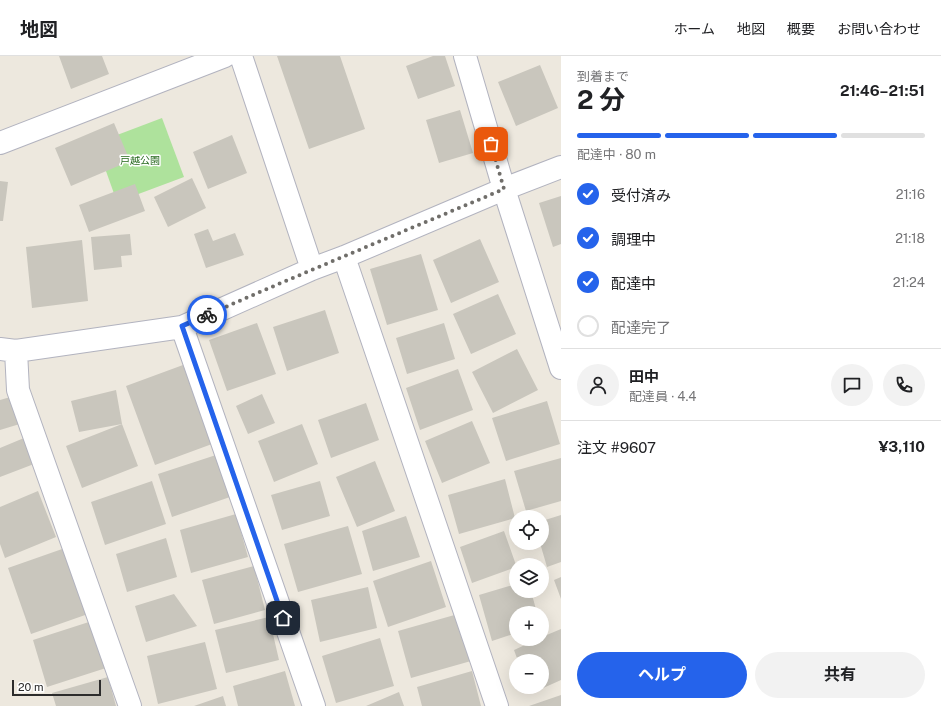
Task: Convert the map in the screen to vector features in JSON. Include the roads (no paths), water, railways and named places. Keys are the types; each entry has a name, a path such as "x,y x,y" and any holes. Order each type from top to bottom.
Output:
{"street":[{"path":"0,144 225,56"},
{"path":"242,56 312,269"},
{"path":"465,56 504,189 561,368"},
{"path":"130,706 18,390 8,350 182,326 312,269 344,257 504,189 561,167"},
{"path":"344,257 497,706"},
{"path":"182,326 314,706"}],"park label":[{"name":"戸越公園","path":"140,160"}]}
